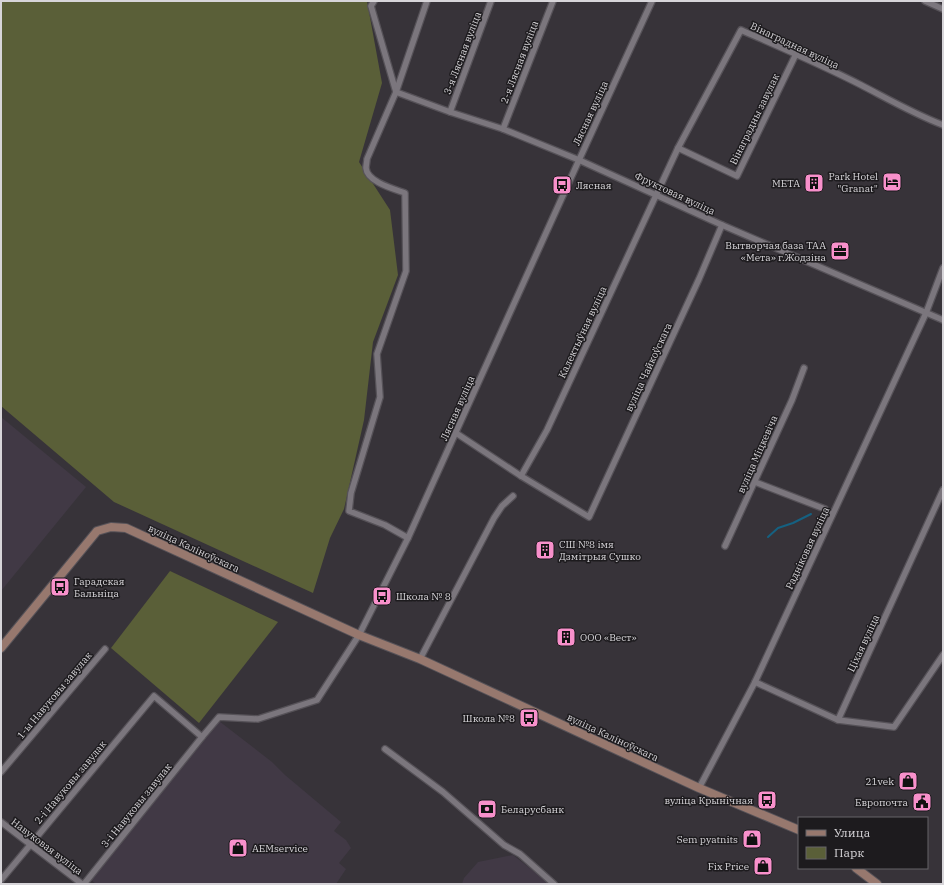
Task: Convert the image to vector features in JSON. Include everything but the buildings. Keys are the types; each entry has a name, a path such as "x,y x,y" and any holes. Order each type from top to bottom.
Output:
{"street":[{"path":"374,1 371,6 396,92"},
{"path":"408,538 385,525 349,511 351,493 380,397 377,354 406,271 405,193 380,184 372,179 366,169 367,159 396,92 427,1"},
{"name":"3-я Лясная вуліца","path":"450,112 491,1"},
{"name":"2-я Лясная вуліца","path":"503,129 553,1"},
{"name":"Лясная вуліца","path":"202,736 219,717 258,718 317,700 359,635 408,538 652,1"},
{"path":"925,1 943,8"},
{"name":"Вінаградная вуліца","path":"656,194 678,148 741,30 796,54 901,107 943,125"},
{"name":"Вінаградны завулак","path":"678,148 737,176 796,54"},
{"name":"Фруктовая вуліца","path":"396,92 450,112 503,129 579,160 722,225 943,320"},
{"name":"Калектыўная вуліца","path":"521,476 547,430 656,194"},
{"name":"вуліца Чайкоўскага","path":"521,476 589,517 699,279 722,225"},
{"name":"Радніковая вуліца","path":"699,788 755,682 926,313 943,268"},
{"name":"вуліца Міцкевіча","path":"725,546 755,482 804,368"},
{"path":"456,433 521,476"},
{"path":"755,482 825,509 832,515"},
{"name":"Ціхая вуліца","path":"838,720 943,490"},
{"path":"420,659 494,518 502,506 513,496"},
{"name":"вуліца Каліноўскага","path":"1,648 97,531 111,527 126,528 359,635 420,659 699,788 798,830"},
{"name":"1-ы Навуковы завулак","path":"1,772 105,649"},
{"path":"755,682 838,720 894,727 943,655"},
{"name":"2-і Навуковы завулак","path":"1,880 154,696 202,736"},
{"name":"3-і Навуковы завулак","path":"83,884 202,736"},
{"path":"385,749 442,792 504,845 520,854 554,884"},
{"name":"Навуковая вуліца","path":"1,822 83,884"},
{"path":"857,869 877,884"}],"shaded area":[{"path":"1,417 86,487 1,591"},
{"path":"219,721 272,762 285,775 341,822 334,831 346,840 351,848 339,863 346,869 336,884 96,884 91,880"},
{"path":"513,855 549,883 462,884 464,878 478,862"}],"green space":[{"path":"1,1 367,1 382,83 359,162 390,210 398,275 373,342 364,420 344,509 330,538 313,593 114,502 1,406"},
{"path":"170,571 278,622 199,723 111,648"}],"waterway":[{"path":"768,537 778,528 793,523 811,514"}],"place":[{"name":"Park Hotel \"Granat\"","path":"892,182"},
{"name":"МЕТА","path":"814,183"},
{"name":"Лясная","path":"562,185"},
{"name":"Вытворчая база ТАА «Мета» г.Жодзіна","path":"840,251"},
{"name":"СШ №8 імя Дзмітрыя Сушко","path":"545,550"},
{"name":"Гарадская Бальніца","path":"60,587"},
{"name":"Школа № 8","path":"382,596"},
{"name":"ООО «Вест»","path":"566,637"},
{"name":"Школа №8","path":"529,718"},
{"name":"21vek","path":"908,781"},
{"name":"вуліца Крынічная","path":"767,800"},
{"name":"Европочта","path":"922,802"},
{"name":"Беларусбанк","path":"487,809"},
{"name":"Sem pyatnits","path":"752,839"},
{"name":"AEMservice","path":"238,848"},
{"name":"Fix Price","path":"763,866"}]}
